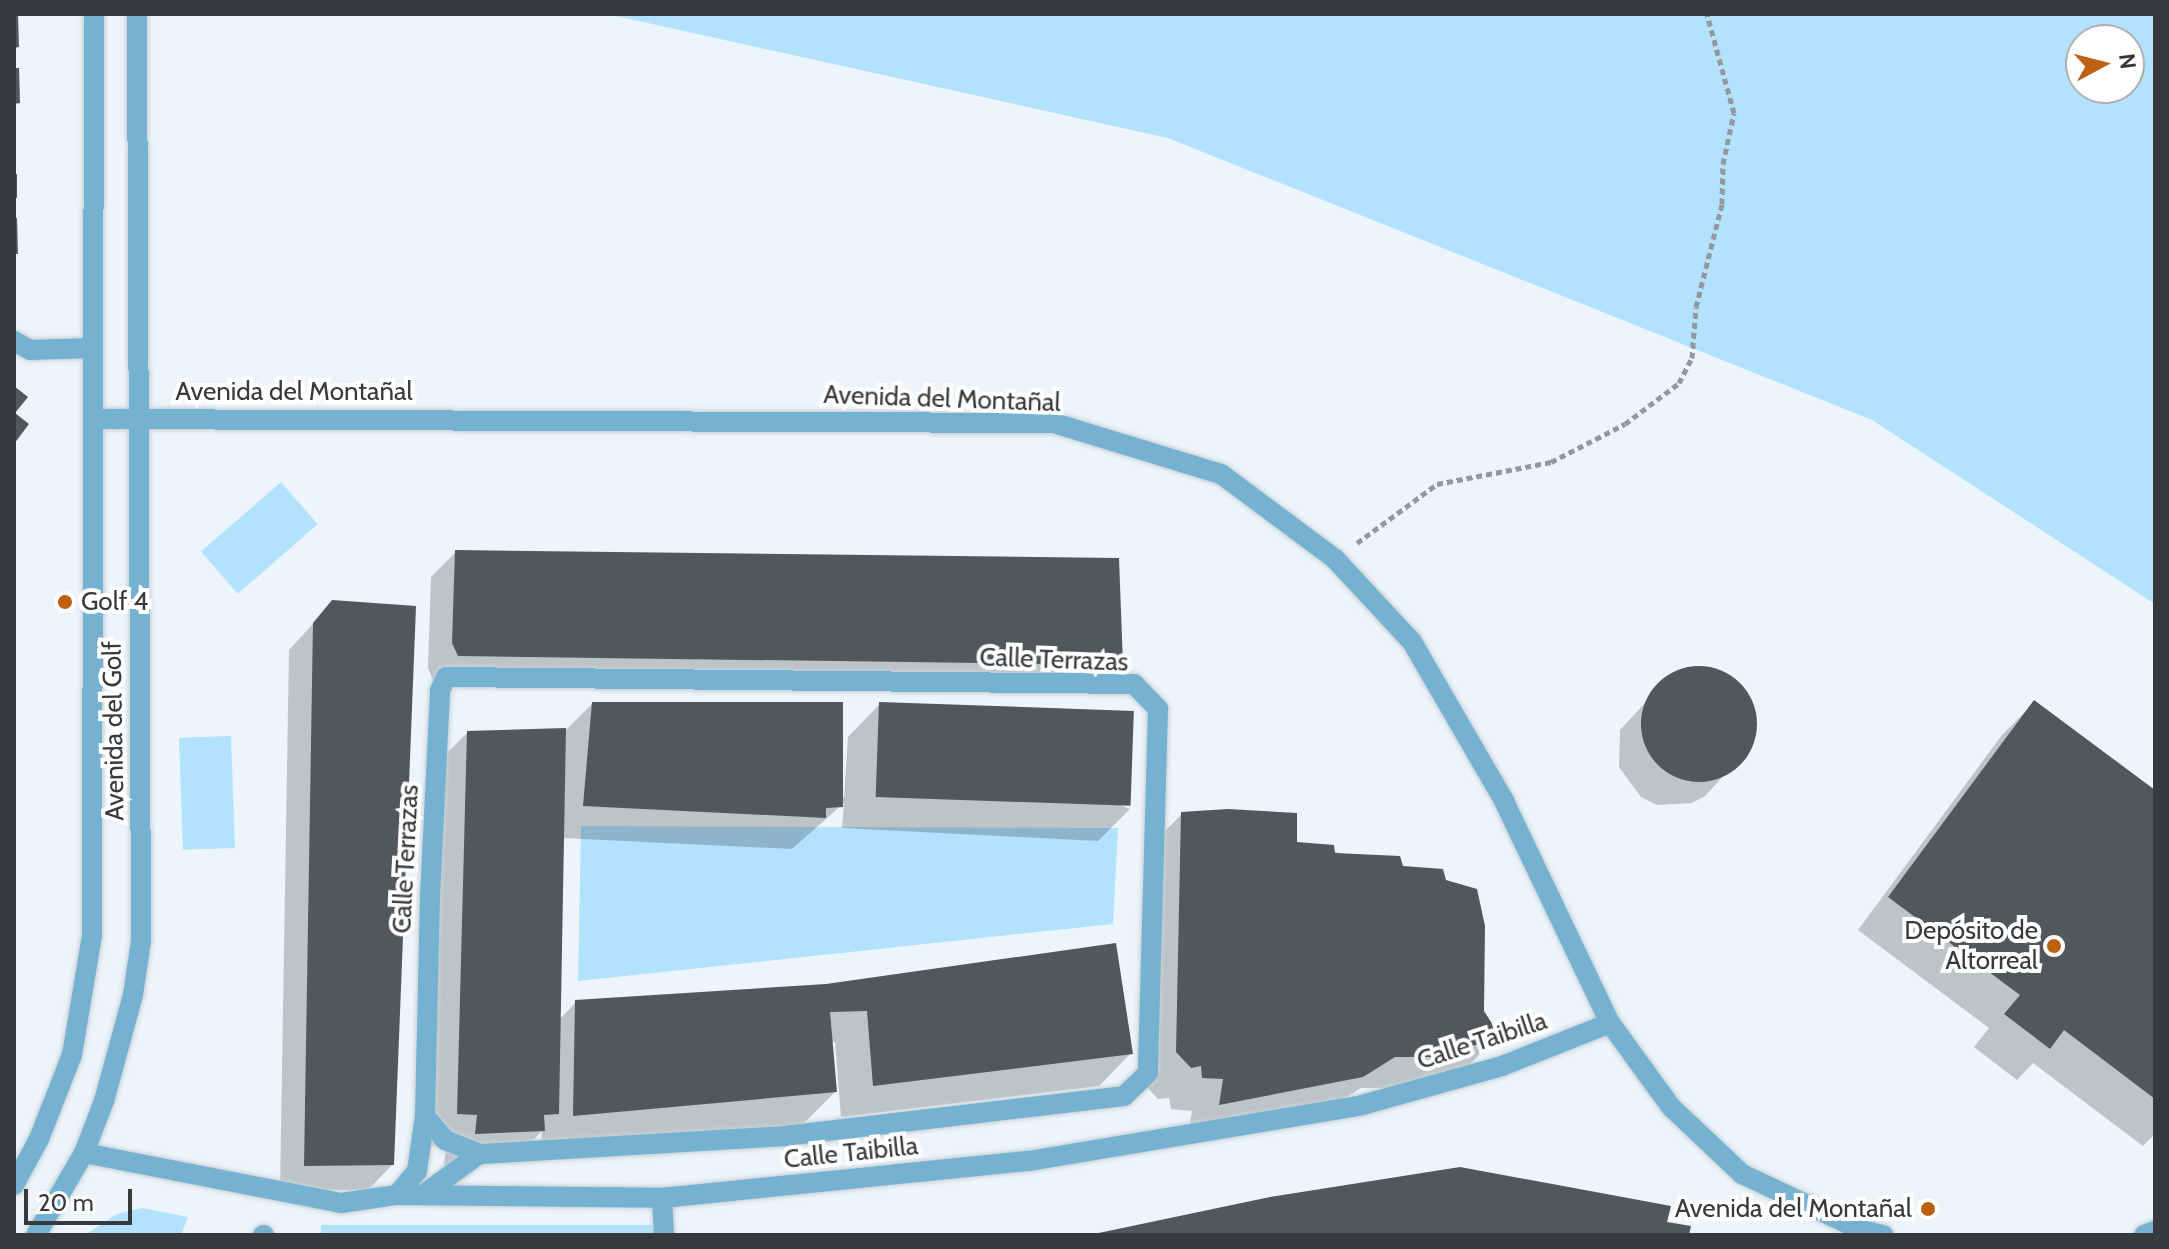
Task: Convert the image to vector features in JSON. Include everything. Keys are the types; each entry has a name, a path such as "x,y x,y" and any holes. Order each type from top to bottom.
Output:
{"street":[{"name":"Avenida del Golf","path":"14,1185 39,1139 72,1055 92,936 94,14"},
{"name":"Avenida del Golf","path":"36,1235 84,1153 121,1049 141,941 137,14"},
{"path":"14,341 30,350 93,348"},
{"name":"Avenida del Montañal","path":"94,419 1054,423 1221,474 1335,559 1412,642 1504,801 1610,1023 1671,1107 1742,1174 1861,1230 1883,1235"},
{"name":"Calle Terrazas","path":"397,1195 417,1171 425,1116 431,865 440,690 446,677 1134,684 1158,709 1148,1073 1124,1096 785,1136 479,1154"},
{"name":"Calle Taibilla","path":"84,1153 341,1203 397,1195 662,1198 1029,1161 1362,1105 1502,1066 1610,1023"},
{"path":"425,1116 445,1140 479,1154"},
{"path":"423,1195 479,1154"},
{"path":"662,1198 664,1235"},
{"path":"2144,1235 2155,1231"}],"path":[{"path":"1335,559 1437,484 1551,462 1625,424 1679,383 1692,358 1696,307 1722,204 1723,164 1734,113 1707,14"}],"shaded area":[{"path":"607,14 2155,14 2155,604 1872,420 1168,138"},
{"path":"281,482 318,524 238,594 201,552"},
{"path":"231,736 235,848 183,850 179,738"},
{"path":"581,826 1118,828 1113,924 578,981"},
{"path":"142,1208 188,1217 181,1235 85,1235 117,1214"},
{"path":"321,1225 658,1225 658,1235 321,1235"}],"building":[{"path":"14,14 18,14 19,47 14,48"},
{"path":"14,68 19,68 20,103 14,104"},
{"path":"14,174 17,174 17,198 14,198"},
{"path":"14,218 17,218 18,254 14,254"},
{"path":"14,386 28,397 15,413 29,424 14,444"},
{"path":"455,550 1119,558 1123,665 458,656 452,643"},
{"path":"332,600 416,606 394,1165 304,1166 313,623"},
{"path":"1699,666 1721,671 1740,683 1752,702 1757,724 1752,746 1740,765 1721,777 1699,782 1677,777 1658,765 1646,746 1641,724 1646,702 1658,683 1677,671"},
{"name":"Depósito de Altorreal","path":"2034,700 2155,790 2155,1099 2064,1030 2050,1049 2004,1014 2020,995 1888,897"},
{"path":"592,702 843,702 843,807 826,808 826,818 583,806"},
{"path":"879,702 1134,711 1131,806 876,797"},
{"path":"566,728 559,1114 544,1115 545,1131 475,1134 477,1115 457,1114 467,731"},
{"path":"1228,809 1297,813 1297,842 1334,845 1335,853 1400,856 1403,866 1443,869 1446,880 1477,889 1485,926 1484,1011 1500,1036 1442,1057 1395,1057 1363,1077 1219,1105 1223,1079 1202,1078 1201,1066 1191,1068 1176,1052 1181,812"},
{"path":"1116,943 1133,1054 873,1086 867,1011 830,1012 837,1092 573,1116 575,1000 826,984"},
{"path":"1460,1167 1671,1206 1667,1222 1691,1226 1689,1235 1089,1235 1270,1197"}],"place":[{"name":"Golf 4","path":"65,602"},
{"name":"Depósito de Altorreal","path":"2054,946"},
{"name":"Avenida del Montañal","path":"1928,1209"}]}
